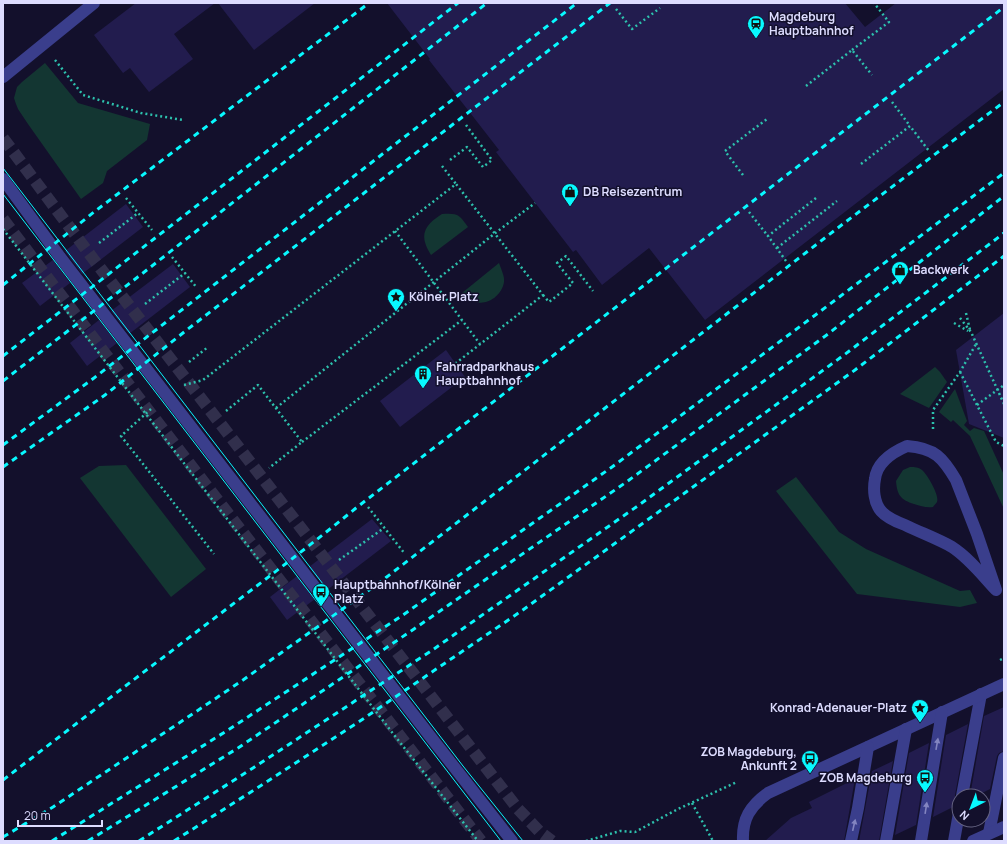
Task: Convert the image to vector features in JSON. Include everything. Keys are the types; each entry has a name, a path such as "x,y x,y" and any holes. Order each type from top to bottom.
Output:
{"street":[{"path":"3,77 94,3"},
{"path":"3,178 65,263 512,841"},
{"path":"907,446 921,447 932,451 946,464 956,480 977,534 996,590 967,559 952,548 892,520 881,511 876,501 874,488 875,477 878,469 883,461 891,454 907,446"},
{"path":"744,841 745,822 748,814 762,798 768,794 1004,684"},
{"path":"963,788 980,694"},
{"path":"921,841 942,712"},
{"path":"886,841 906,729"},
{"path":"850,841 858,808 868,747"},
{"path":"988,834 1004,758"},
{"path":"973,841 1004,827"},
{"path":"954,841 956,828"}],"path":[{"path":"806,86 889,22 874,3"},
{"path":"616,9 632,29 660,8"},
{"path":"852,50 872,75"},
{"path":"52,57 83,95 141,113 183,120"},
{"path":"892,102 929,151"},
{"path":"743,174 725,151 767,119"},
{"path":"450,160 467,147 483,167 492,160 466,125"},
{"path":"861,164 910,126"},
{"path":"442,166 549,302 573,284 557,263 566,256 593,291"},
{"path":"203,380 456,184"},
{"path":"126,198 152,230"},
{"path":"768,236 816,198"},
{"path":"777,248 837,201"},
{"path":"276,408 535,203"},
{"path":"749,212 786,261"},
{"path":"100,243 138,213"},
{"path":"3,229 391,731 478,841"},
{"path":"395,231 480,344"},
{"path":"172,257 197,288"},
{"path":"145,304 185,273"},
{"path":"456,363 543,295"},
{"path":"966,313 976,344 1004,404"},
{"path":"960,318 971,332"},
{"path":"269,468 462,320"},
{"path":"954,323 971,332"},
{"path":"937,405 960,372 976,344"},
{"path":"189,362 208,347"},
{"path":"960,372 996,442 1004,446"},
{"path":"226,410 258,385 302,442"},
{"path":"977,405 1004,385"},
{"path":"146,413 120,436 214,554"},
{"path":"368,506 405,554"},
{"path":"339,560 384,528"},
{"path":"1000,660 1004,658"},
{"path":"586,841 620,831 635,832 678,809 737,782"},
{"path":"692,803 713,841"}],"green space":[{"path":"45,63 78,103 150,124 147,140 107,171 103,183 81,199 18,109 14,98 17,87"},
{"path":"442,214 457,215 468,227 431,255 425,242 425,232 427,227"},
{"path":"499,263 504,280 503,287 497,296 483,303 472,300 462,293"},
{"path":"935,367 947,382 929,408 900,394"},
{"path":"955,389 967,421 964,425 970,431 974,428 984,431 1004,475 1004,509 970,436 953,420 951,422 939,412"},
{"path":"126,465 206,569 171,597 80,478 99,466"},
{"path":"910,467 921,469 930,480 937,495 937,502 933,507 924,507 903,499 900,496 897,490 896,481 903,470"},
{"path":"796,477 839,532 866,549 960,591 970,590 977,603 960,607 857,594 776,491"}],"building":[{"path":"136,3 215,3 174,34 193,59 149,92 130,68 123,73 94,35"},
{"path":"218,3 315,3 254,50"},
{"path":"387,3 845,3 865,27 896,3 1004,3 1004,89 705,320 649,248 602,285 576,250 573,252 496,152 499,150"},
{"path":"126,204 143,227 82,274 65,251"},
{"path":"53,260 70,283 40,306 22,283"},
{"path":"173,264 190,287 129,334 111,311"},
{"path":"1004,313 1004,438 969,424 956,350"},
{"path":"99,320 117,343 87,366 70,343"},
{"name":"Fahrradparkhaus Hauptbahnhof","path":"446,350 465,377 400,427 380,401"},
{"path":"372,519 391,541 327,590 309,567"},
{"path":"297,576 315,599 287,620 270,597"},
{"path":"1004,707 1004,751 999,753 997,756 990,788 971,788 984,716"},
{"path":"968,724 956,788 951,788 951,808 933,817 946,735"},
{"path":"929,743 916,825 895,835 909,753"},
{"path":"893,761 879,841 859,841 872,771"},
{"path":"855,779 844,841 765,841 791,818 812,808 809,802"}],"tunnel":[{"path":"3,138 94,260 518,809 540,832 552,841"},
{"path":"3,219 142,402 481,841"}],"tram line":[{"path":"3,168 463,766 523,841"},
{"path":"3,194 501,841"}],"railway":[{"path":"3,285 94,212 369,3"},
{"path":"3,356 458,3"},
{"path":"3,381 487,3"},
{"path":"3,445 94,378 577,3"},
{"path":"3,467 105,395 188,329 610,3"},
{"path":"3,780 286,563 1004,7"},
{"path":"3,837 53,807 243,680 379,583 839,227 1004,102"},
{"path":"52,841 228,730 403,615 612,467 1004,173"},
{"path":"88,841 238,748 414,629 625,483 828,334 1004,196"},
{"path":"139,841 431,651 639,505 844,355 1004,233"},
{"path":"174,841 363,719 520,612 855,370 1004,256"}],"place":[{"name":"Magdeburg Hauptbahnhof","path":"756,39"},
{"name":"DB Reisezentrum","path":"570,207"},
{"name":"Backwerk","path":"900,285"},
{"name":"Kölner Platz","path":"396,312"},
{"name":"Fahrradparkhaus Hauptbahnhof","path":"423,389"},
{"name":"Hauptbahnhof/Kölner Platz","path":"321,607"},
{"name":"Konrad-Adenauer-Platz","path":"920,723"},
{"name":"ZOB Magdeburg, Ankunft 2","path":"810,774"},
{"name":"ZOB Magdeburg","path":"925,793"}]}
